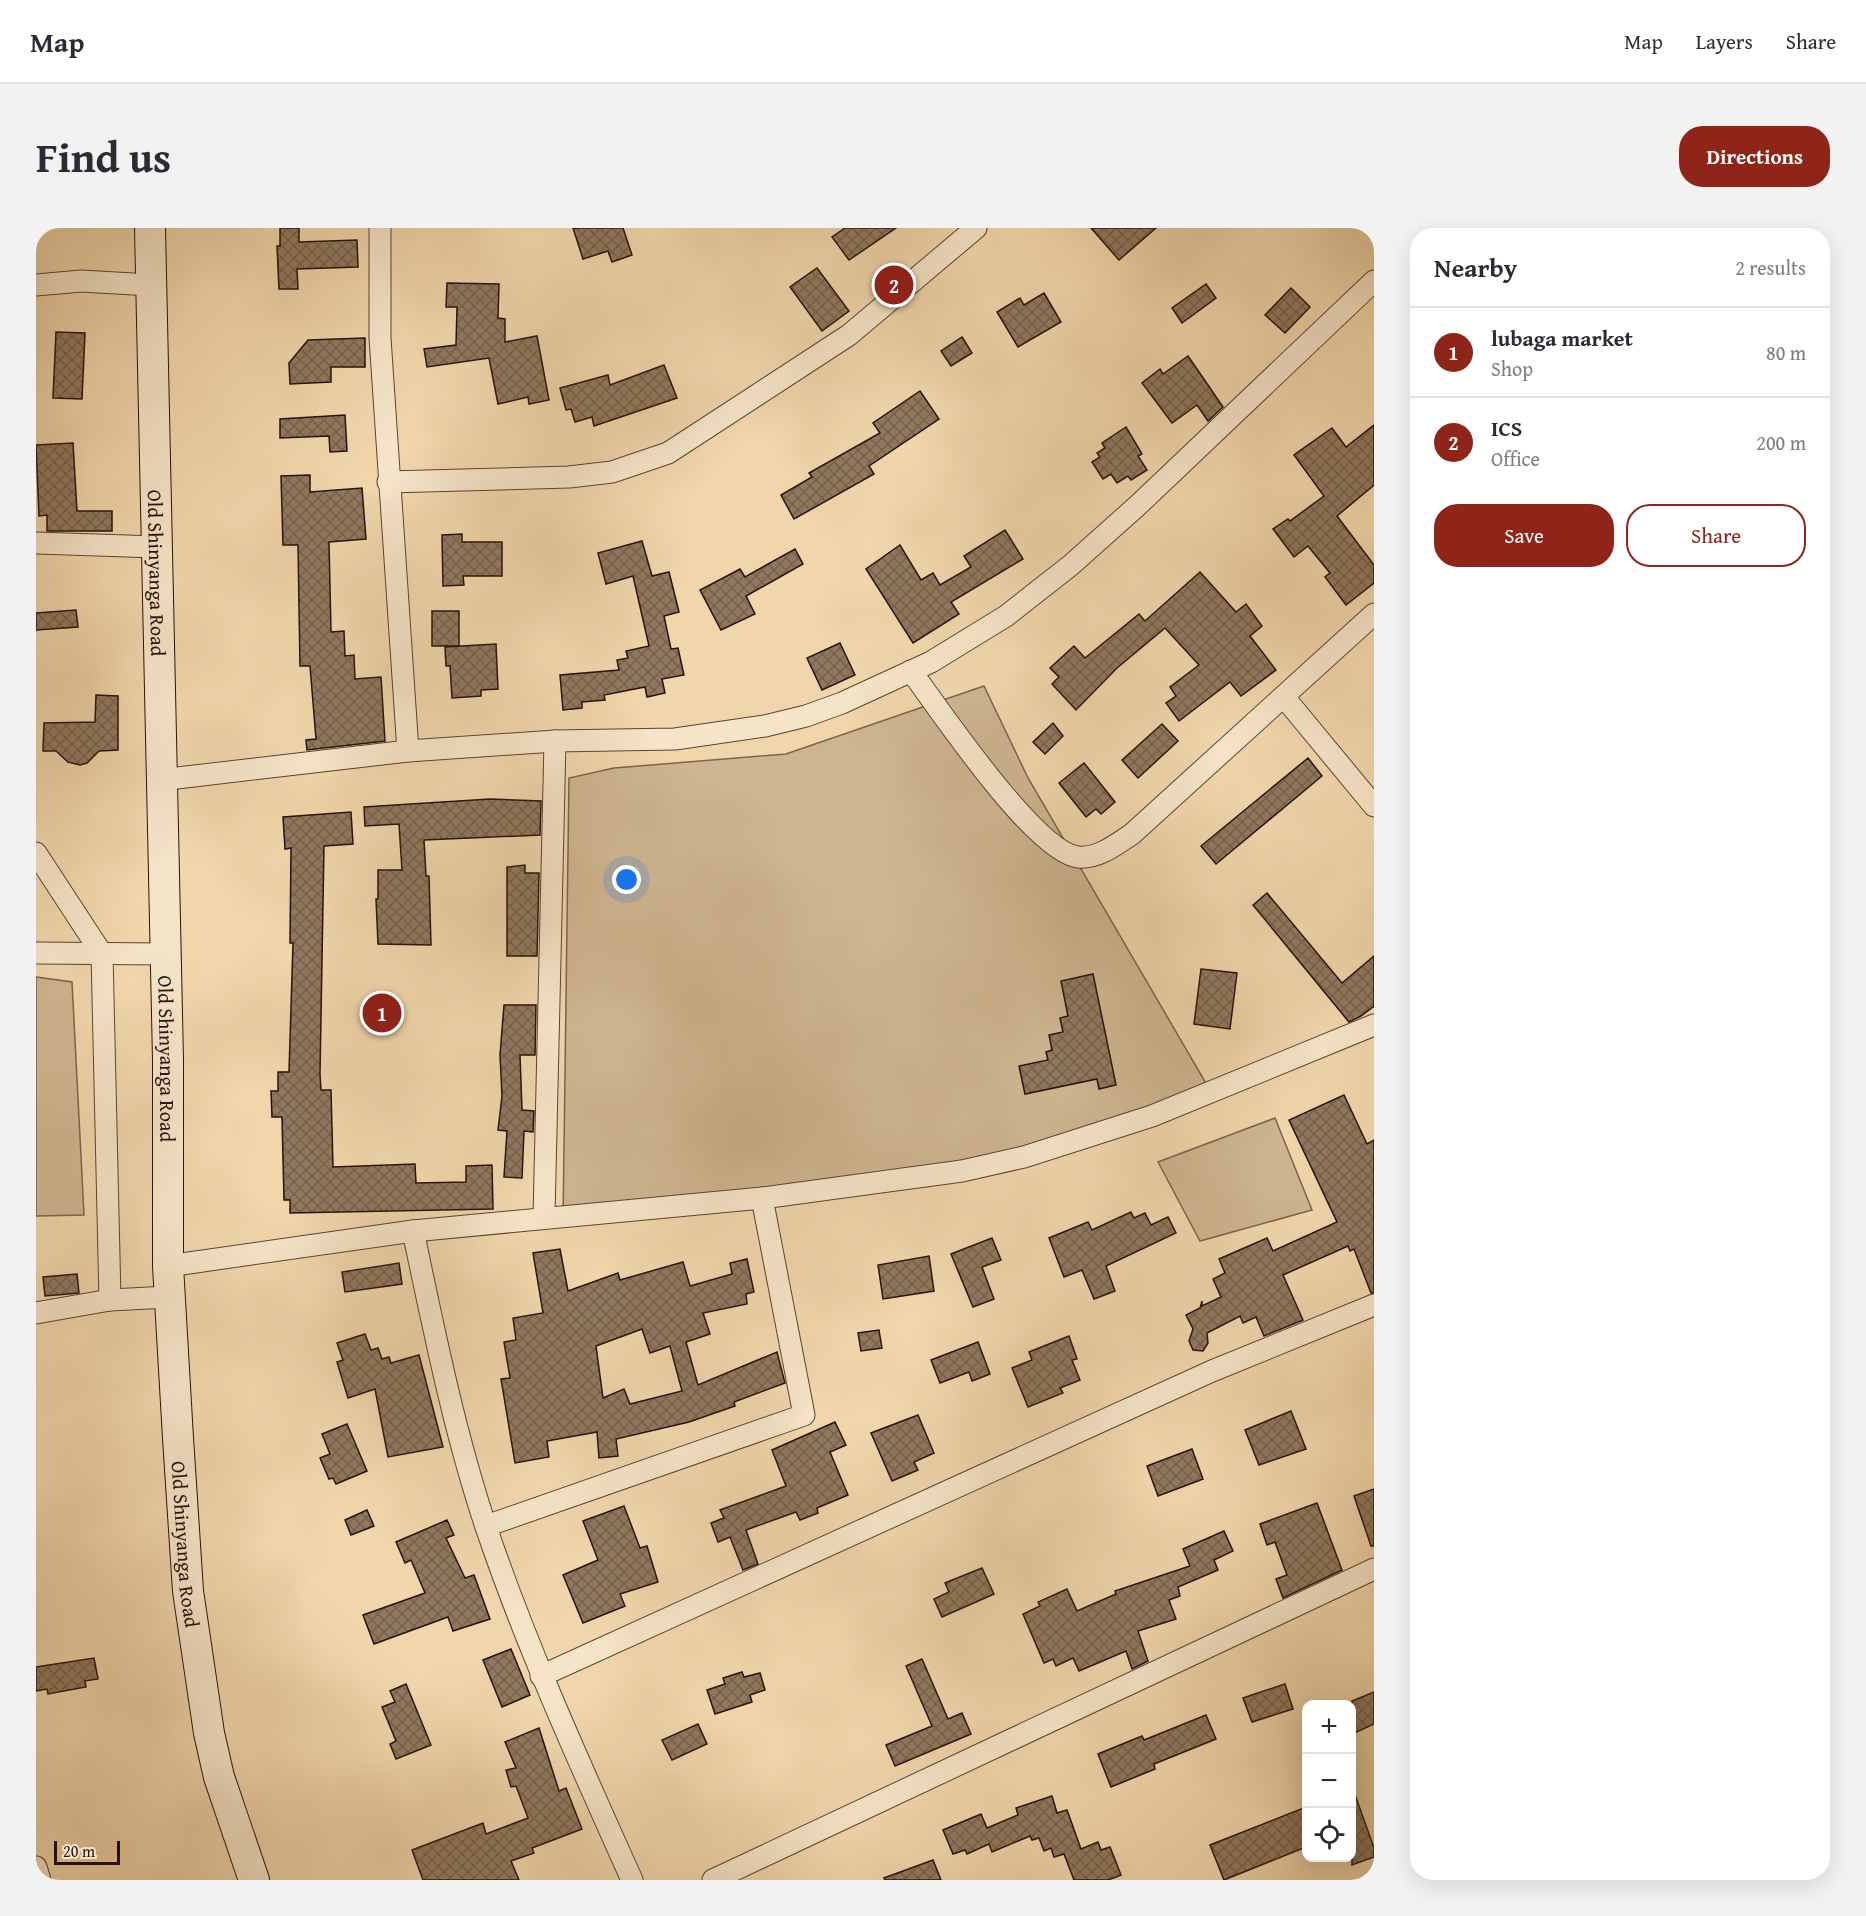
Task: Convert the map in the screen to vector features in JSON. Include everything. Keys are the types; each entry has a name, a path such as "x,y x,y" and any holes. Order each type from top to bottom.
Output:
{"main road":[{"name":"Old Shinyanga Road","path":"150,228 160,780 168,1060 169,1297 188,1591 214,1755 242,1850 254,1880"}],"street":[{"path":"380,228 380,338 408,751"},
{"path":"388,482 569,477 612,472 668,453 849,335 976,228"},
{"path":"160,780 408,751 555,741 675,739 765,726 806,716 842,703 931,662 1006,616 1071,565 1136,507 1374,280"},
{"path":"36,285 81,281 151,285"},
{"path":"36,543 157,547"},
{"path":"912,671 983,769 1044,837 1077,857 1107,850 1132,834 1374,614"},
{"path":"1284,697 1374,806"},
{"path":"544,1217 555,741"},
{"path":"36,853 102,954 111,1300"},
{"path":"36,953 164,954"},
{"path":"168,1266 413,1231 762,1198 953,1173 1024,1157 1152,1116 1374,1026"},
{"path":"486,1526 804,1415 762,1198"},
{"path":"413,1231 447,1387 486,1526 541,1676 632,1880"},
{"path":"36,1313 111,1300 169,1297"},
{"path":"541,1676 1212,1371 1374,1305"},
{"path":"713,1880 1374,1569"},
{"path":"36,1867 40,1880"}],"shaded area":[{"path":"984,686 1028,778 1214,1097 1005,1161 563,1221 569,778 614,768 786,754"},
{"path":"36,977 72,982 84,1215 36,1216"},
{"path":"1275,1118 1312,1210 1200,1241 1158,1162"}],"building":[{"path":"280,228 299,228 299,242 357,240 358,267 297,269 298,289 279,289 277,246 280,246"},
{"path":"573,228 623,228 632,255 612,262 608,251 583,259"},
{"path":"845,228 896,228 849,260 832,237"},
{"path":"1091,228 1156,228 1119,260"},
{"path":"817,268 849,311 822,331 790,287"},
{"path":"447,283 499,284 498,318 505,319 505,342 537,336 549,400 529,404 528,397 498,404 489,358 427,367 424,349 456,345 457,307 446,307"},
{"path":"1206,284 1216,298 1182,323 1172,308"},
{"path":"1291,288 1310,307 1285,333 1265,315"},
{"path":"1044,293 1061,322 1018,347 997,312 1020,298 1024,305"},
{"path":"56,332 85,333 82,399 53,398"},
{"path":"962,337 972,353 951,366 941,351"},
{"path":"365,338 365,367 331,367 331,382 290,384 289,363 308,340"},
{"path":"1188,356 1223,407 1208,421 1197,405 1172,423 1142,383 1160,369 1163,374"},
{"path":"664,365 677,398 594,426 592,417 575,422 571,409 566,410 560,388 608,375 610,385"},
{"path":"920,391 939,419 869,466 874,474 794,519 781,495 812,477 809,473 880,433 873,423"},
{"path":"345,415 347,451 330,452 329,436 280,438 280,419"},
{"path":"1374,425 1374,485 1337,516 1374,565 1374,583 1346,605 1325,577 1330,573 1308,546 1294,557 1273,529 1288,519 1290,521 1324,496 1294,455 1332,428 1346,447"},
{"path":"1126,427 1142,454 1138,456 1147,470 1131,480 1128,476 1117,483 1111,474 1103,479 1092,462 1100,457 1097,453 1105,448 1102,443"},
{"path":"73,443 77,511 112,511 112,531 47,531 47,515 39,516 36,445"},
{"path":"310,475 310,492 362,488 366,539 329,542 331,632 344,631 345,656 354,655 355,679 381,677 385,741 307,750 306,740 316,739 310,666 300,666 298,545 283,545 281,476"},
{"path":"1005,530 1023,559 951,602 959,614 913,643 866,569 900,545 921,580 933,573 940,585 971,567 964,556"},
{"path":"462,534 462,542 502,542 502,576 463,576 464,585 443,586 442,535"},
{"path":"642,541 652,576 669,572 679,612 664,616 671,649 678,648 684,675 662,679 665,693 647,697 645,687 604,695 605,700 582,702 582,708 563,710 560,675 619,670 617,660 628,658 626,651 649,646 633,576 606,584 598,553"},
{"path":"795,549 803,564 746,596 755,614 721,630 700,590 740,569 745,577"},
{"path":"1200,572 1236,612 1246,604 1262,626 1250,636 1276,670 1241,696 1230,682 1179,721 1166,703 1176,696 1170,687 1199,665 1165,628 1117,668 1076,710 1052,684 1059,677 1050,668 1074,646 1085,658 1139,614 1145,621"},
{"path":"76,610 78,627 36,630 36,613"},
{"path":"432,611 459,611 459,646 432,646"},
{"path":"840,643 855,675 822,690 807,658"},
{"path":"496,644 498,689 481,690 481,696 452,698 450,666 446,666 445,647"},
{"path":"96,695 118,696 118,750 99,751 87,763 80,765 68,762 56,751 43,751 44,723 95,722"},
{"path":"1053,723 1063,736 1045,754 1033,742"},
{"path":"1162,724 1178,741 1138,778 1122,760"},
{"path":"1308,758 1322,776 1216,864 1201,846"},
{"path":"1084,763 1115,802 1101,814 1096,809 1086,817 1059,783"},
{"path":"490,799 541,801 540,835 424,840 426,876 429,876 431,945 378,944 376,899 378,899 378,870 402,870 399,824 365,826 364,807"},
{"path":"351,812 353,844 324,846 320,1074 321,1090 331,1090 333,1167 415,1164 416,1183 466,1182 466,1166 492,1165 493,1209 290,1213 290,1200 284,1200 282,1117 272,1117 271,1091 278,1091 278,1072 289,1072 293,943 290,943 291,848 285,849 283,817"},
{"path":"525,865 525,873 539,873 537,956 507,956 507,867"},
{"path":"1267,893 1342,983 1374,956 1374,1006 1349,1022 1253,905"},
{"path":"1201,969 1237,973 1230,1029 1194,1024"},
{"path":"1093,974 1116,1085 1099,1089 1097,1079 1025,1094 1019,1066 1048,1060 1046,1052 1052,1050 1049,1035 1063,1032 1060,1018 1068,1016 1061,981"},
{"path":"504,1005 536,1005 535,1055 520,1055 522,1110 534,1111 533,1132 524,1131 522,1178 504,1177 507,1131 498,1130 502,1096 500,1055"},
{"path":"1344,1095 1367,1144 1374,1140 1374,1293 1371,1293 1354,1249 1350,1251 1348,1246 1283,1275 1303,1320 1264,1336 1256,1317 1243,1323 1240,1316 1207,1333 1208,1343 1203,1351 1193,1350 1189,1341 1193,1329 1186,1315 1200,1308 1202,1301 1202,1306 1221,1297 1213,1279 1225,1273 1219,1259 1267,1238 1273,1251 1337,1222 1289,1120"},
{"path":"1131,1212 1134,1218 1145,1213 1151,1225 1168,1217 1176,1233 1106,1266 1115,1291 1094,1299 1082,1270 1064,1277 1049,1238 1088,1222 1092,1230"},
{"path":"992,1238 1001,1260 982,1267 994,1299 973,1307 951,1254"},
{"path":"560,1249 568,1291 618,1273 620,1280 683,1262 690,1286 732,1274 730,1263 747,1259 754,1292 746,1294 747,1304 703,1313 710,1334 686,1342 698,1385 777,1352 785,1383 734,1402 735,1406 689,1422 616,1439 618,1456 599,1458 597,1432 547,1441 549,1457 515,1463 501,1379 510,1378 504,1342 516,1340 513,1318 543,1313 533,1253","holes":["642,1329 650,1353 670,1346 682,1391 630,1404 624,1389 603,1398 596,1346"]},
{"path":"929,1256 934,1291 883,1299 878,1265"},
{"path":"399,1263 402,1284 345,1292 342,1272"},
{"path":"77,1274 79,1293 45,1296 43,1277"},
{"path":"879,1330 882,1348 861,1351 858,1333"},
{"path":"365,1334 371,1350 378,1348 382,1359 389,1357 391,1363 419,1355 443,1447 388,1457 375,1389 348,1398 337,1362 343,1360 337,1343"},
{"path":"1069,1336 1077,1359 1072,1360 1080,1380 1060,1388 1063,1393 1028,1407 1012,1368 1032,1360 1029,1352"},
{"path":"978,1342 990,1374 972,1381 969,1372 940,1383 931,1360"},
{"path":"1291,1411 1306,1449 1259,1465 1245,1430"},
{"path":"918,1415 934,1453 914,1462 918,1470 892,1481 871,1433"},
{"path":"835,1422 846,1445 830,1452 848,1495 817,1508 818,1513 800,1520 796,1512 746,1530 758,1564 743,1570 730,1537 718,1542 711,1523 724,1518 720,1510 786,1486 772,1450"},
{"path":"347,1424 367,1471 336,1484 333,1478 329,1479 320,1458 330,1454 322,1434"},
{"path":"1192,1449 1203,1479 1158,1496 1147,1466"},
{"path":"1374,1489 1374,1546 1371,1546 1354,1496"},
{"path":"1317,1503 1342,1570 1283,1598 1276,1579 1287,1575 1275,1542 1267,1545 1260,1524"},
{"path":"624,1506 640,1548 647,1546 658,1582 620,1594 625,1606 583,1623 563,1575 598,1560 583,1521"},
{"path":"367,1510 374,1526 351,1535 345,1520"},
{"path":"447,1520 454,1535 446,1538 465,1578 474,1575 490,1619 453,1631 448,1617 374,1644 363,1615 425,1593 411,1560 405,1563 396,1542"},
{"path":"1224,1531 1233,1551 1214,1560 1218,1570 1178,1587 1180,1596 1169,1600 1176,1619 1138,1631 1148,1661 1132,1669 1126,1651 1079,1671 1073,1658 1056,1666 1053,1659 1044,1663 1023,1614 1040,1606 1038,1602 1067,1589 1077,1611 1116,1594 1115,1591 1190,1566 1183,1549"},
{"path":"982,1568 994,1594 942,1617 934,1599 949,1592 945,1583"},
{"path":"511,1649 530,1695 502,1707 483,1660"},
{"path":"94,1658 98,1679 85,1681 86,1687 48,1694 47,1689 36,1691 36,1667"},
{"path":"922,1659 948,1719 962,1713 971,1734 895,1766 886,1745 932,1726 906,1666"},
{"path":"742,1672 744,1677 760,1673 765,1690 750,1695 752,1702 715,1714 707,1690 725,1684 723,1678"},
{"path":"406,1684 431,1745 396,1759 390,1744 396,1741 382,1707 395,1702 390,1691"},
{"path":"1285,1684 1293,1709 1252,1722 1243,1698"},
{"path":"1374,1692 1374,1724 1356,1732 1356,1700"},
{"path":"1206,1715 1216,1739 1154,1764 1155,1769 1111,1787 1098,1754 1142,1736 1144,1740"},
{"path":"698,1724 707,1744 672,1760 662,1740"},
{"path":"539,1728 559,1791 566,1788 582,1829 532,1848 534,1853 511,1861 519,1880 423,1880 412,1850 483,1823 486,1834 528,1818 516,1786 511,1787 506,1770 516,1768 505,1742"},
{"path":"1052,1796 1057,1813 1067,1810 1081,1849 1098,1842 1101,1850 1110,1847 1121,1875 1108,1880 1074,1880 1064,1854 1054,1857 1051,1848 1044,1851 1039,1838 1032,1840 1030,1836 992,1852 989,1844 967,1854 965,1850 953,1854 943,1830 981,1814 987,1828 1018,1815 1016,1808"},
{"path":"1356,1798 1374,1848 1374,1857 1352,1865 1352,1862 1356,1862"},
{"path":"1302,1809 1302,1849 1224,1880 1210,1845"},
{"path":"933,1860 941,1880 885,1880 884,1878"}],"place":[{"name":"ICS","path":"894,285"},
{"name":"lubaga market","path":"382,1013"}]}
